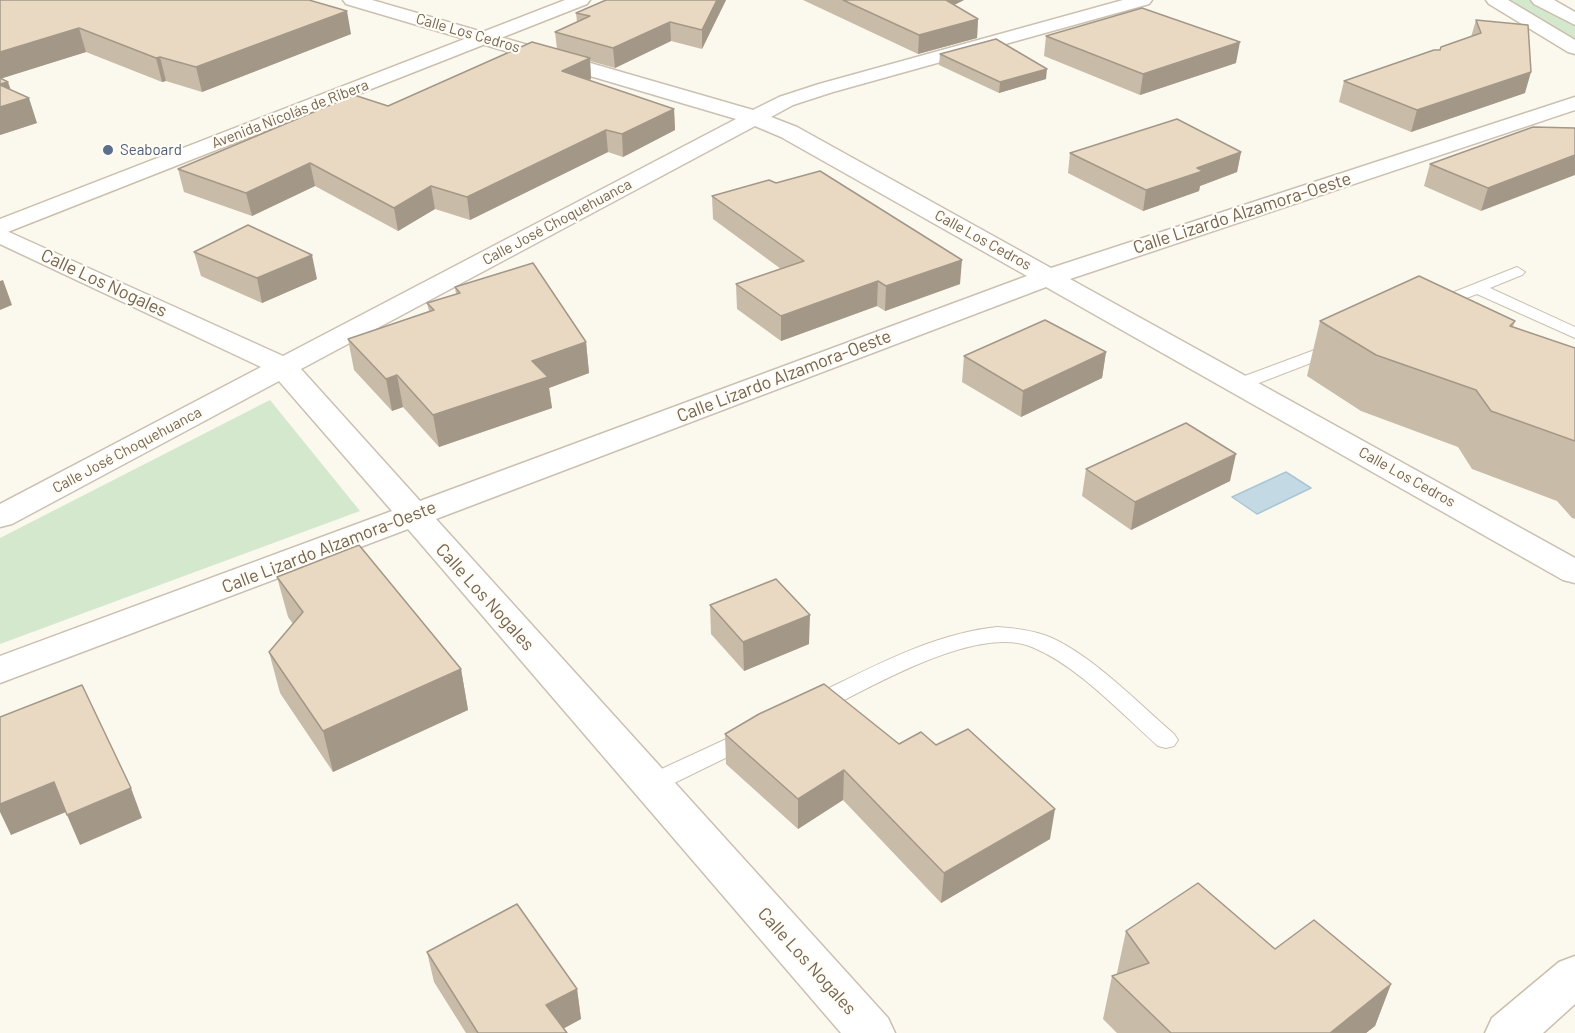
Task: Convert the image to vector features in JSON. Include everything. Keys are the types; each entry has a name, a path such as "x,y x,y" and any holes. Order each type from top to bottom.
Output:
{"street":[{"name":"Calle Los Cedros","path":"352,0 733,110 789,132 1575,572"},
{"name":"Avenida Nicolás de Ribera","path":"0,228 581,0"},
{"name":"Calle José Choquehuanca","path":"0,517 786,101 1143,0"},
{"path":"1495,0 1575,48"},
{"path":"1540,0 1575,19"},
{"name":"Calle Lizardo Alzamora-Oeste","path":"0,670 1049,277 1575,103"},
{"name":"Calle Los Nogales","path":"0,235 283,367 412,516 871,1033"},
{"path":"1509,1033 1575,976"}],"lane":[{"path":"1446,320 1425,309 1517,272"},
{"path":"1477,288 1575,333"},
{"path":"1240,384 1354,339"},
{"path":"800,712 946,642 971,636 998,634 1027,637 1060,652 1166,740"},
{"path":"651,784 769,727"}],"green space":[{"path":"1504,0 1531,0 1575,25 1575,39"},
{"path":"270,400 360,511 0,644 0,538"}],"water":[{"path":"1286,472 1311,488 1257,514 1232,497"}],"building":[{"path":"0,0 309,0 347,11 196,67 160,57 156,58 79,28 0,52"},
{"path":"606,0 717,0 702,30 670,22 613,48 555,32 590,16 576,13"},
{"path":"843,0 946,0 978,19 919,35"},
{"path":"1142,8 1240,42 1143,74 1046,36"},
{"path":"1476,20 1528,25 1531,72 1417,110 1344,81 1434,50 1440,50 1441,47 1481,33"},
{"path":"996,39 1047,69 1000,82 940,54"},
{"path":"532,42 590,58 562,71 674,109 622,134 606,130 467,197 431,186 394,208 310,163 246,193 178,169 354,95 388,106"},
{"path":"0,78 8,82 0,84"},
{"path":"0,85 29,98 0,107"},
{"path":"1177,119 1241,152 1197,168 1203,171 1146,190 1070,153"},
{"path":"1533,127 1575,128 1575,155 1488,188 1430,164"},
{"path":"820,171 962,260 886,286 878,281 781,316 736,284 804,261 712,196 769,180 776,183"},
{"path":"248,225 312,255 257,278 194,252"},
{"path":"533,263 586,342 532,361 548,377 433,415 397,375 386,379 348,339 434,310 427,303 460,293 455,287"},
{"path":"1419,276 1515,321 1510,326 1575,348 1575,441 1491,411 1476,390 1376,355 1320,321"},
{"path":"1045,320 1106,352 1023,391 964,356"},
{"path":"1186,423 1236,454 1135,502 1086,469"},
{"path":"359,545 461,669 323,731 269,652 303,612 277,577"},
{"path":"776,579 810,615 743,642 710,605"},
{"path":"824,684 899,744 921,732 936,745 968,729 1055,809 944,873 844,770 798,799 725,734 759,714"},
{"path":"82,685 131,788 67,815 54,782 0,804 0,717"},
{"path":"1198,883 1275,949 1314,920 1391,984 1330,1033 1171,1033 1112,976 1149,963 1126,931"},
{"path":"517,904 577,989 546,1005 567,1033 478,1033 427,952"}],"place":[{"name":"Seaboard","path":"108,150"}]}
